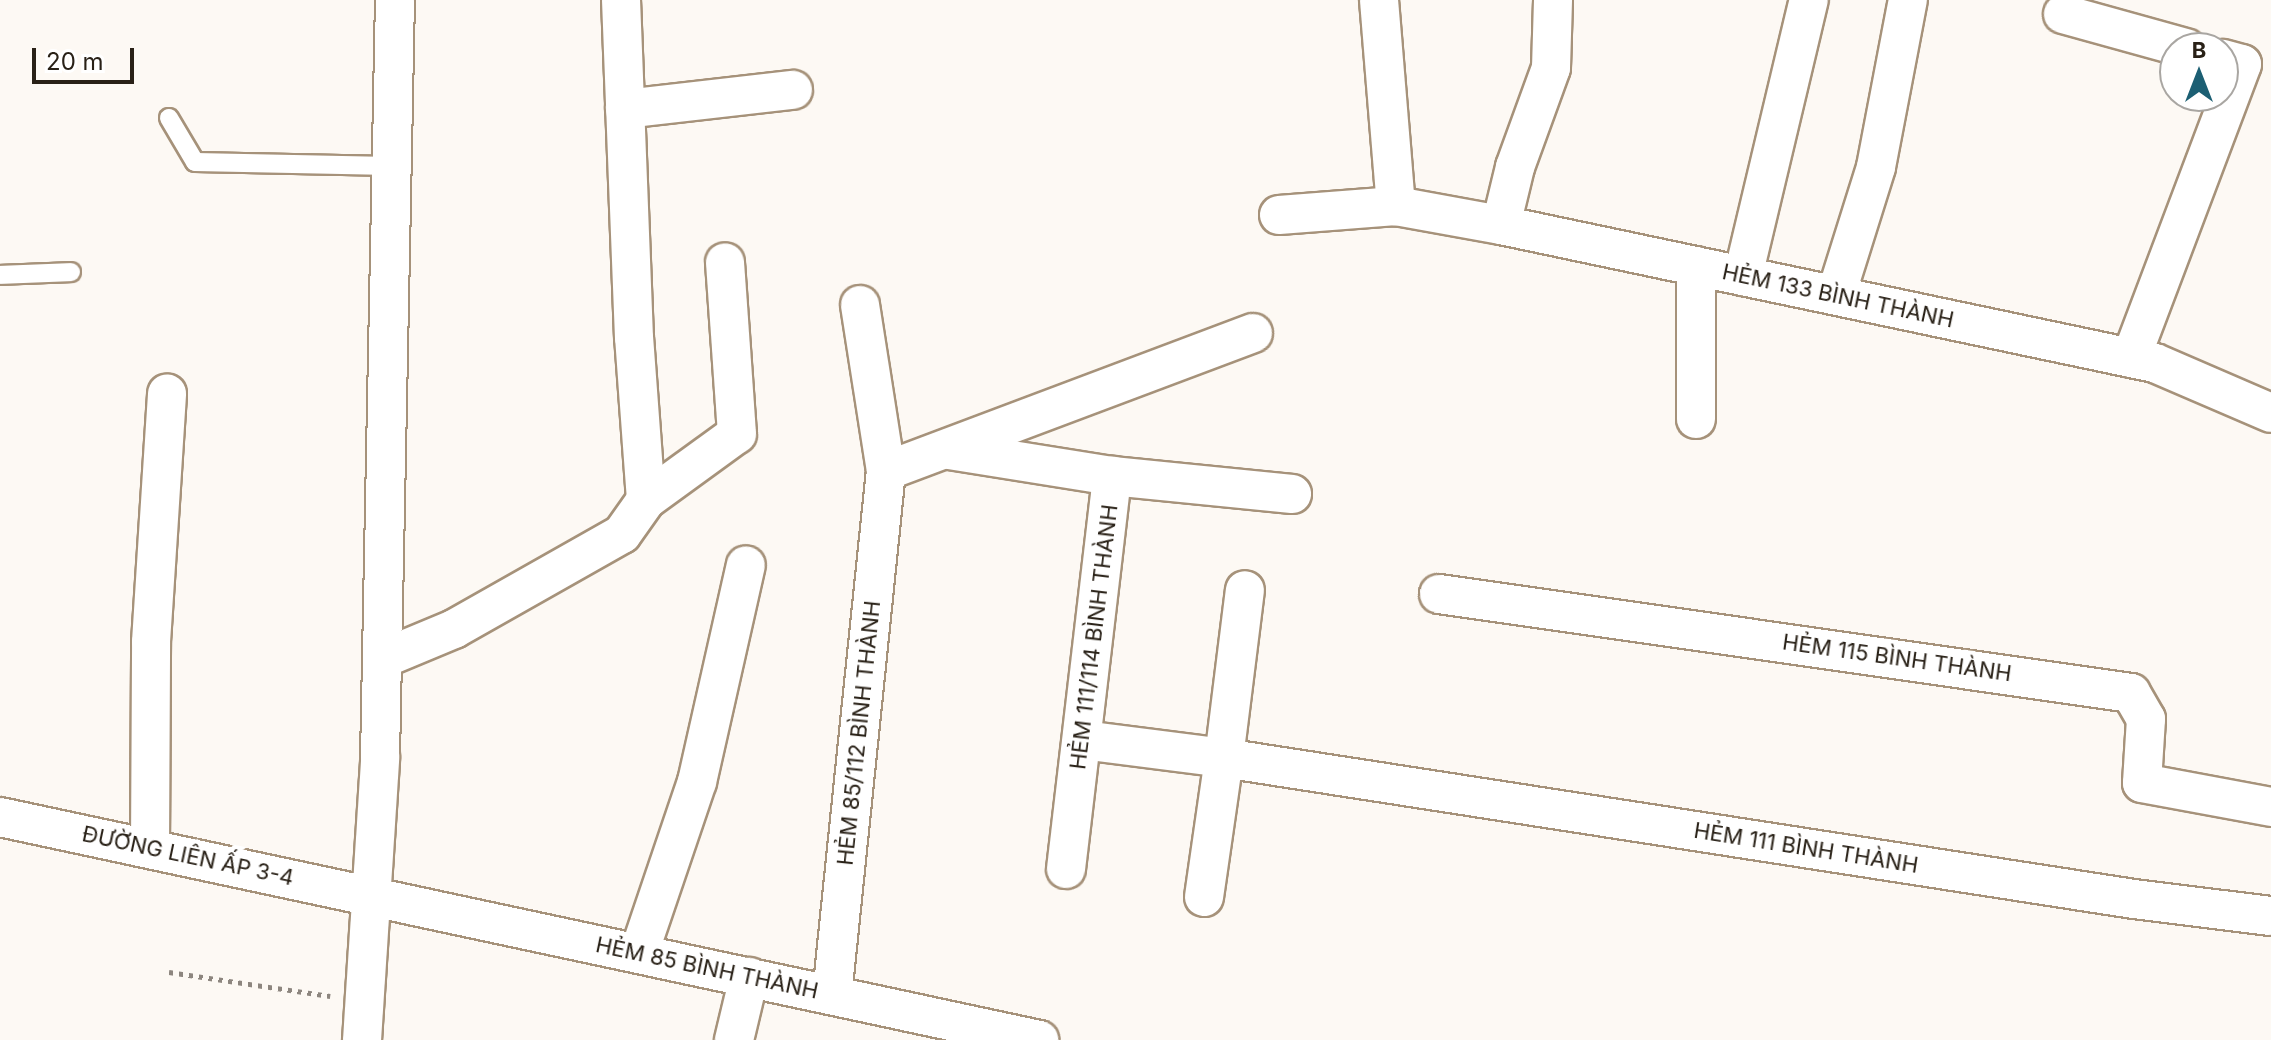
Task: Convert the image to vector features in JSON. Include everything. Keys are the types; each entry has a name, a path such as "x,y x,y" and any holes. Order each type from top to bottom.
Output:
{"street":[{"path":"362,1040 375,895 395,0"},
{"path":"621,0 646,500"},
{"path":"1379,0 1396,206"},
{"path":"1501,225 1515,167 1551,68 1553,0"},
{"path":"1743,276 1809,0"},
{"path":"1836,295 1876,167 1908,0"},
{"path":"2063,14 2159,41"},
{"path":"625,109 793,90"},
{"path":"2131,358 2224,112"},
{"name":"HẺM 133 BÌNH THÀNH","path":"1279,215 1396,206 1501,225 2131,358 2271,413"},
{"path":"382,659 454,629 622,534 646,500 737,434 725,262"},
{"path":"1696,266 1696,419"},
{"name":"HẺM 85/112 BÌNH THÀNH","path":"832,995 886,471 860,305"},
{"path":"886,471 1253,333"},
{"path":"150,848 151,642 167,394"},
{"name":"HẺM 111/114 BÌNH THÀNH","path":"947,450 1112,476 1066,869"},
{"path":"1112,476 1292,494"},
{"path":"639,953 697,782 746,565"},
{"path":"1204,897 1245,590"},
{"name":"HẺM 115 BÌNH THÀNH","path":"1439,594 2131,693 2146,719 2142,783 2271,807"},
{"path":"1083,740 1224,758"},
{"name":"HẺM 111 BÌNH THÀNH","path":"1224,758 2134,899 2271,916"},
{"name":"ĐƯỜNG LIÊN ẤP 3-4","path":"0,817 375,895"},
{"name":"HẺM 85 BÌNH THÀNH","path":"375,895 832,995 903,1026 1039,1040"},
{"path":"734,1040 749,977"}],"lane":[{"path":"169,118 195,162 391,166"},
{"path":"0,275 71,272"}],"path":[{"path":"169,972 366,1001"}]}
